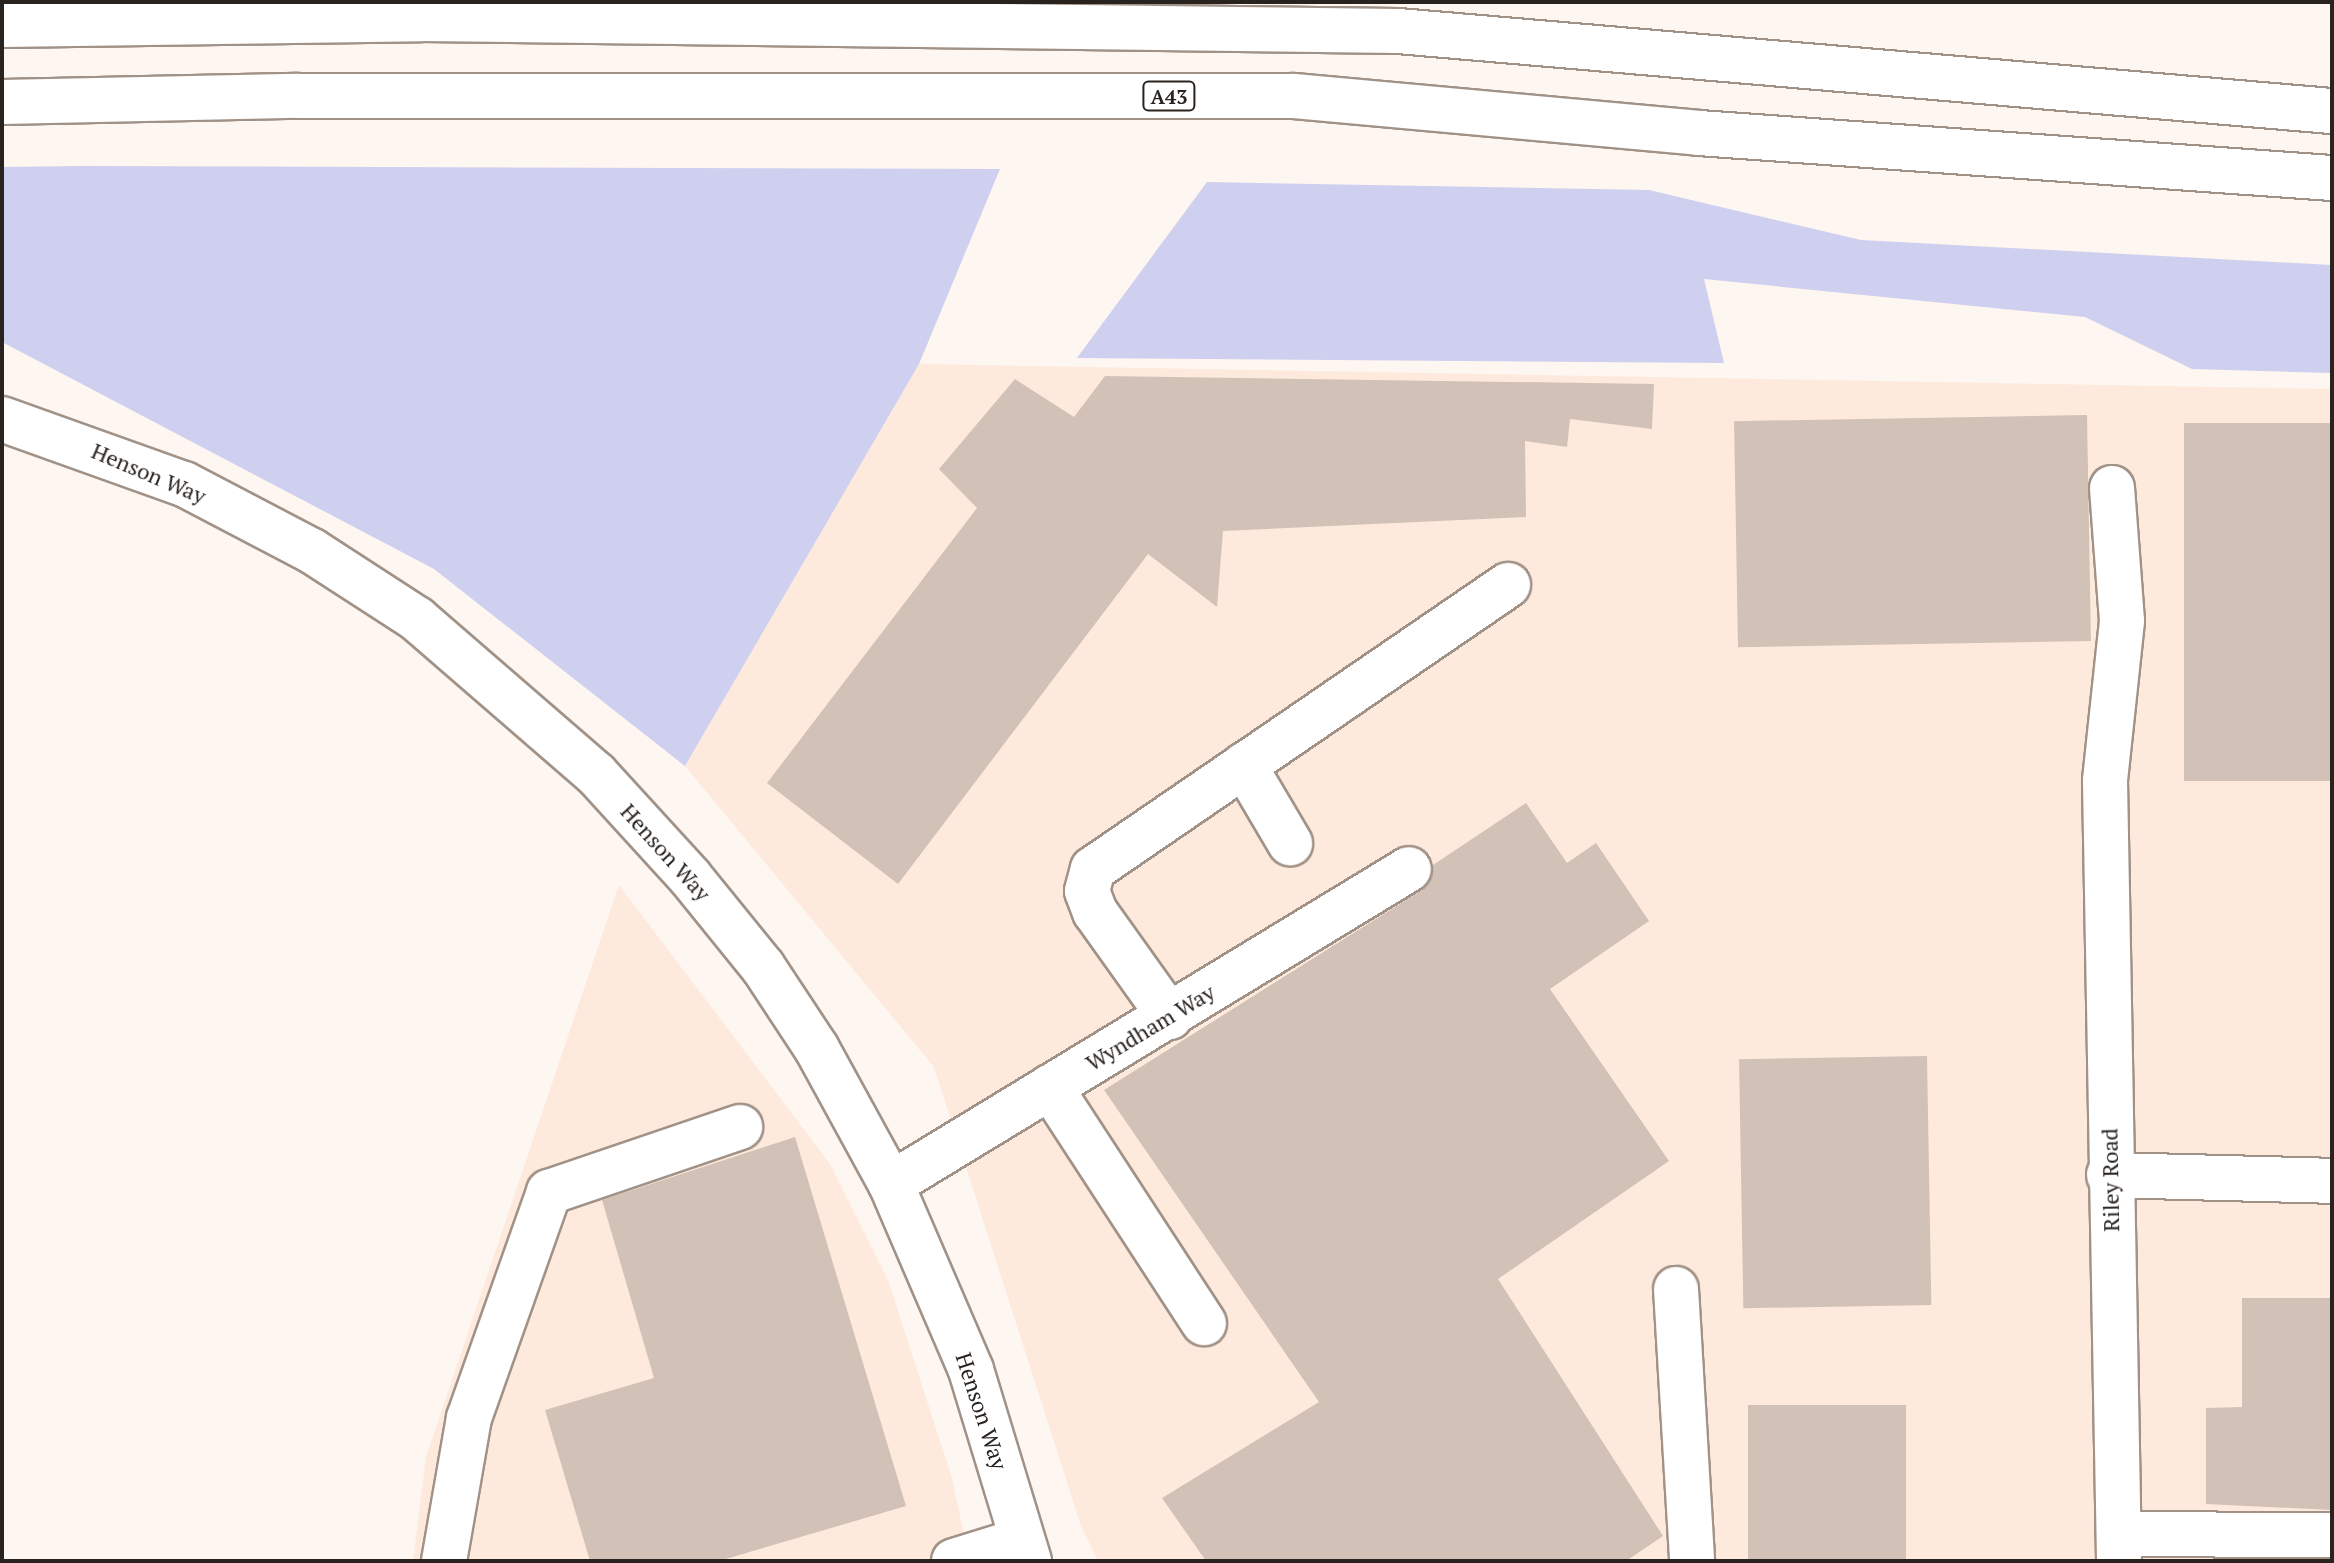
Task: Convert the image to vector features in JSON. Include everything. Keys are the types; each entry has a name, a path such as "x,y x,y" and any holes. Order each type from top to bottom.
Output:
{"main road":[{"path":"2,25 422,19 1398,31 2332,111"},
{"path":"2167,97 2332,91"},
{"name":"A43","path":"2,102 298,96 1294,96 1699,133 2332,178"},
{"name":"Henson Way","path":"2,419 184,484 312,551 417,619 515,699 606,785 763,967 891,1184 971,1370 1025,1551"},
{"name":"Riley Road","path":"2112,488 2122,621 2108,799 2109,1175 2119,1548"},
{"path":"1170,1017 1095,912 1087,891 1093,869 1508,585"},
{"path":"1244,765 1290,843"},
{"name":"Wyndham Way","path":"891,1184 1409,869"},
{"path":"1050,1087 1204,1323"},
{"path":"444,1561 469,1418 549,1192 740,1127"},
{"path":"2109,1175 2332,1181"},
{"path":"1676,1289 1692,1558"},
{"path":"2119,1548 2332,1535"},
{"path":"954,1561 1025,1551"}],"shaded area":[{"path":"2,167 1000,169 919,364 685,766 434,569 2,342"},
{"path":"1207,182 1649,190 1861,240 2332,265 2332,373 2192,369 2085,317 1704,279 1724,363 1077,358"},
{"path":"919,364 2332,389 2332,1561 1098,1561 1081,1526 934,1067 685,766"},
{"path":"619,885 830,1164 888,1280 951,1475 970,1561 413,1561 426,1457"}],"building":[{"path":"1105,376 1654,384 1652,429 1570,419 1567,447 1525,441 1526,517 1223,531 1217,607 1148,554 898,884 767,783 977,508 939,469 1015,379 1074,417"},
{"path":"2087,415 2091,641 1738,647 1734,421"},
{"path":"2184,423 2332,423 2332,781 2184,781"},
{"path":"1526,803 1567,863 1596,843 1649,921 1550,989 1669,1161 1498,1279 1663,1536 1626,1561 1206,1561 1162,1498 1319,1402 1104,1090 1422,890 1433,865"},
{"path":"1927,1056 1931,1305 1743,1308 1739,1059"},
{"path":"795,1137 906,1506 719,1561 590,1561 545,1410 654,1378 602,1200"},
{"path":"2242,1298 2332,1298 2332,1510 2206,1504 2206,1408 2242,1407"},
{"path":"1748,1405 1906,1405 1906,1561 1748,1561"}]}
